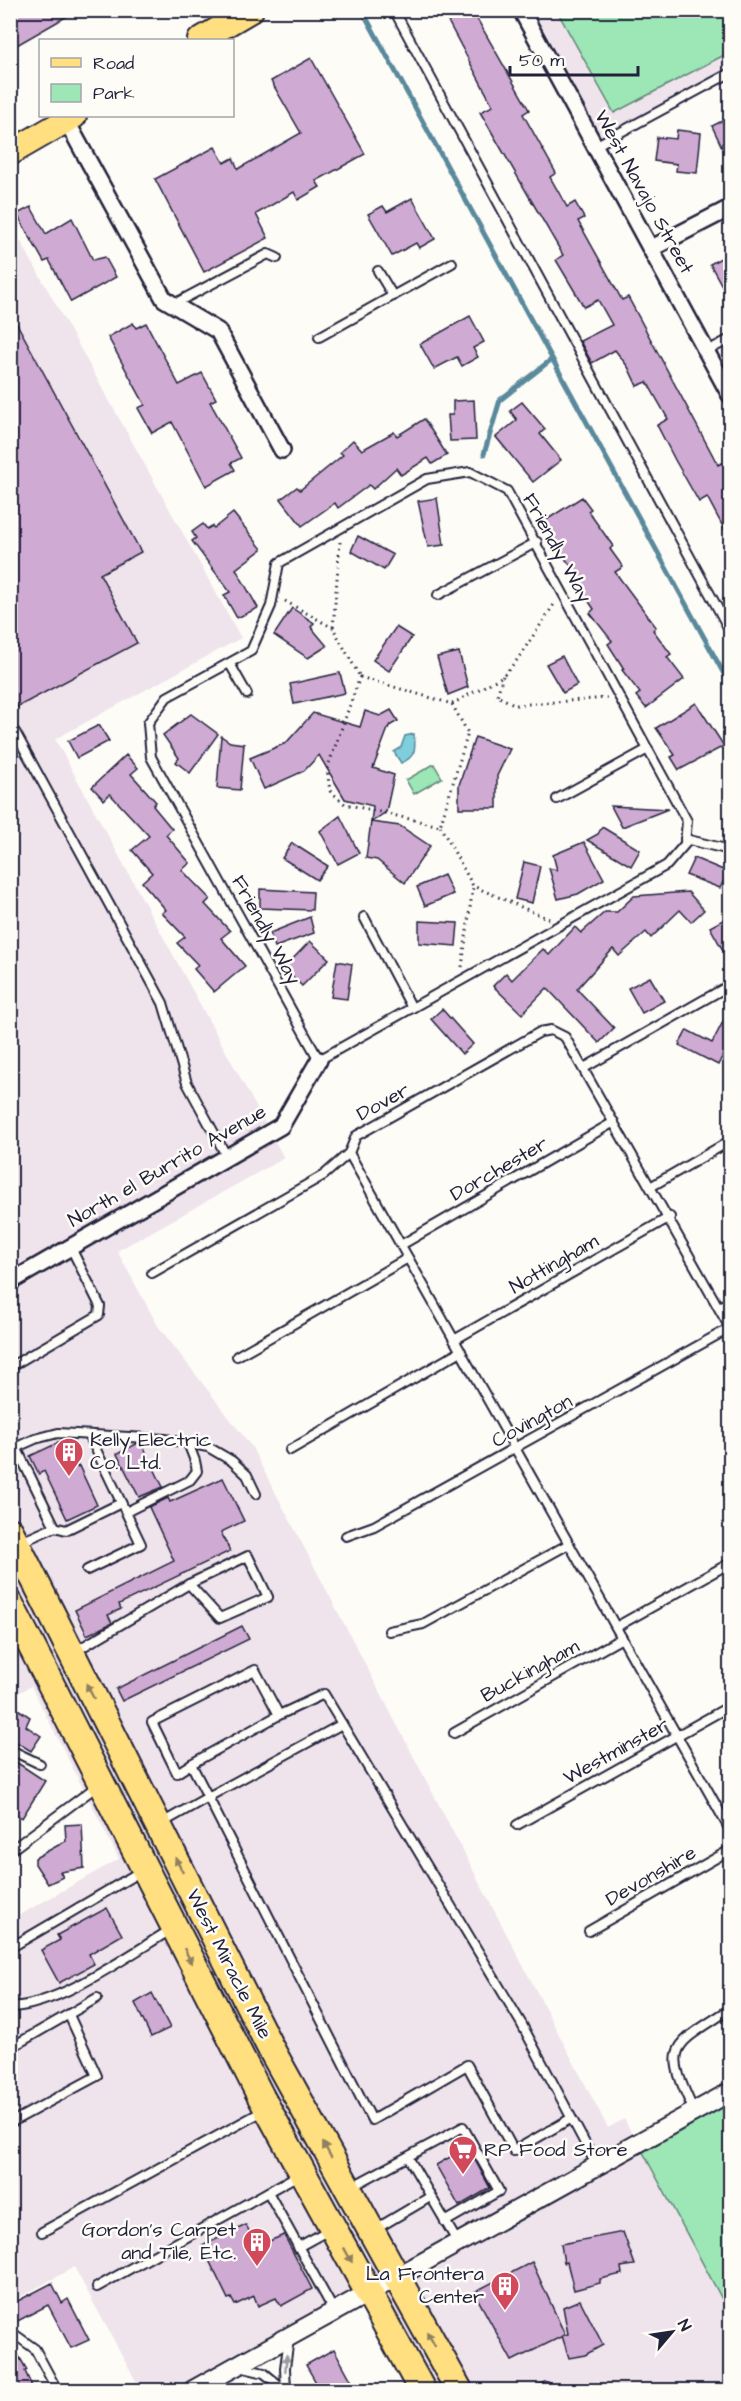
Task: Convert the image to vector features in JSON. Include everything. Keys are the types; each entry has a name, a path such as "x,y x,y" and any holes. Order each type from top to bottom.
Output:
{"highway":[{"name":"West Miracle Mile","path":"14,1537 276,2057 459,2391"},
{"name":"West Miracle Mile","path":"10,1604 267,2109 422,2391"},
{"path":"34,1651 52,1661 127,1805 142,1820 157,1822"}],"main road":[{"path":"202,39 251,10"},
{"path":"10,153 70,118"}],"street":[{"name":"West Navajo Street","path":"521,10 730,395"},
{"path":"70,118 164,299 218,331 282,450"},
{"path":"652,248 730,208"},
{"name":"North el Burrito Avenue","path":"10,1282 281,1126 319,1060"},
{"path":"193,2391 730,2092"}],"lane":[{"path":"394,10 730,631"},
{"path":"595,146 730,73"},
{"path":"172,304 268,254 277,258"},
{"path":"319,337 452,263"},
{"path":"378,270 393,296"},
{"path":"707,351 730,339"},
{"name":"Friendly Way","path":"319,1060 151,757 148,723 167,697 251,651 271,606 279,563 427,479 470,472 507,491 537,542 687,821 685,839"},
{"path":"438,595 537,542"},
{"path":"230,664 247,693"},
{"path":"15,732 163,1003 187,1083 227,1157"},
{"path":"556,799 648,749"},
{"path":"319,1060 667,865 685,844 685,839 730,850"},
{"path":"364,917 412,1008"},
{"path":"730,985 584,1068 670,1217 730,1328"},
{"name":"Dover","path":"152,1273 324,1175 349,1153 356,1136 540,1032 551,1030 565,1037 584,1068"},
{"name":"Dorchester","path":"401,1245 614,1122"},
{"path":"652,1186 730,1141"},
{"path":"349,1153 730,1830"},
{"name":"Nottingham","path":"454,1340 670,1217"},
{"path":"10,1367 99,1314 100,1306 70,1246"},
{"path":"237,1356 408,1258"},
{"path":"719,1308 730,1301"},
{"name":"Covington","path":"346,1536 374,1526 730,1328"},
{"path":"290,1450 461,1351"},
{"path":"55,1527 13,1449 35,1439 58,1433 165,1439 208,1447 232,1461 247,1475 256,1494"},
{"path":"87,1570 141,1544 89,1435"},
{"path":"126,1512 190,1480 197,1472 188,1443"},
{"path":"14,1537 55,1527 66,1530 121,1503"},
{"path":"389,1632 423,1624 569,1544"},
{"path":"71,1654 189,1584 248,1556 268,1597 220,1618 189,1584"},
{"path":"616,1627 730,1563"},
{"name":"Buckingham","path":"454,1733 622,1638"},
{"path":"279,1715 255,1670 152,1722 177,1773 279,1715 324,1694 521,2023 597,2166"},
{"name":"Westminster","path":"517,1825 730,1706"},
{"path":"157,1822 342,1724"},
{"path":"10,1755 15,1752 40,1764"},
{"path":"191,1764 372,2120 467,2065 514,2151 570,2119"},
{"path":"10,1851 100,1783"},
{"name":"Devonshire","path":"589,1931 730,1850"},
{"path":"10,1948 144,1870"},
{"path":"10,2007 26,2007 62,1993 174,1928"},
{"path":"10,2048 97,1998"},
{"path":"694,2112 676,2075 674,2057 686,2039 730,2009"},
{"path":"10,2123 97,2076 69,2015"},
{"path":"42,2232 267,2109"},
{"path":"348,2189 463,2127 499,2191 446,2222"},
{"path":"408,2157 458,2243"},
{"path":"97,2287 302,2172"},
{"path":"268,2192 334,2311"},
{"path":"371,2231 430,2197"},
{"path":"298,2247 333,2228"},
{"path":"10,2331 35,2349 57,2391"},
{"path":"286,2391 285,2368 290,2336"},
{"path":"236,2366 264,2373 286,2391"}],"path":[{"path":"333,628 341,526"},
{"path":"452,704 502,676 517,660 563,591"},
{"path":"272,593 333,628 360,677 452,704 468,733 440,826 473,886 460,981"},
{"path":"502,676 497,696 516,705 620,697"},
{"path":"360,677 327,769 330,791 345,804 440,826"},
{"path":"473,886 562,924"}],"shaded area":[{"path":"521,11 730,11 730,80 597,150"},
{"path":"10,222 241,638 55,739 284,1158 117,1251 158,1326 251,1446 608,2128 624,2119 730,2314 730,2390 422,2390 368,2292 193,2390 141,2390 74,2267 11,2302 11,1920 119,1859 31,1686 11,1697"}],"green space":[{"path":"557,11 730,11 730,52 614,113"},
{"path":"434,764 442,778 414,794 406,780"},
{"path":"730,2092 730,2314 638,2143"}],"water":[{"path":"414,734 414,751 410,758 401,763 394,752 401,747 405,736"}],"building":[{"path":"10,10 78,10 10,49"},
{"path":"442,10 472,10 529,110 523,114 556,173 550,177 567,207 575,202 584,218 578,221 622,300 628,297 718,465 722,463 730,477 730,540 707,497 699,502 675,460 657,425 668,419 647,382 637,386 628,367 615,350 592,363 580,341 612,325 598,300 584,307 556,260 563,255 480,112 493,106"},
{"path":"311,58 365,154 316,181 320,187 298,200 294,192 256,214 268,238 204,272 155,179 215,147 224,163 233,158 238,169 301,133 271,81"},
{"path":"730,117 730,164 712,126"},
{"path":"677,130 701,133 697,173 676,171 677,164 654,161 657,137 676,139"},
{"path":"412,198 435,239 419,248 416,243 392,256 368,214 383,206 387,212"},
{"path":"31,207 46,234 72,218 93,260 105,257 116,277 71,302 49,260 44,262 17,214"},
{"path":"730,253 730,300 710,264"},
{"path":"10,311 141,552 100,574 137,643 10,711"},
{"path":"470,316 484,342 473,348 478,357 462,366 457,357 434,369 420,344"},
{"path":"133,323 136,328 146,323 179,385 202,373 216,399 210,402 241,458 231,463 235,470 206,486 172,422 152,433 138,408 145,405 108,337"},
{"path":"474,400 476,440 450,441 448,415 453,415 453,401"},
{"path":"522,402 545,429 540,434 561,460 533,482 496,437 517,420 510,411"},
{"path":"424,419 447,455 432,464 428,458 401,475 396,468 373,489 369,485 338,508 335,503 302,526 281,499 297,487 300,490 343,455 340,452 353,440 362,450 394,432 397,436"},
{"path":"582,497 591,509 588,511 613,546 610,549 623,567 615,572 656,627 653,630 671,654 667,657 684,679 646,708 636,696 640,693 622,670 624,669 608,644 612,641 590,613 594,609 576,583 581,579 560,552 563,549 540,524"},
{"path":"437,498 444,545 428,547 418,501"},
{"path":"233,513 262,549 236,569 258,608 237,618 224,595 230,592 192,541 196,538 192,532 203,524 207,529 212,526 214,528"},
{"path":"358,536 393,555 384,570 351,551"},
{"path":"292,608 314,623 311,627 327,646 308,658 274,635"},
{"path":"396,627 412,637 389,671 373,660"},
{"path":"459,652 468,687 448,695 437,657"},
{"path":"562,656 577,685 563,693 546,664"},
{"path":"340,673 345,693 294,704 290,684"},
{"path":"696,703 724,746 679,770 671,757 675,755 656,728"},
{"path":"391,710 398,721 389,726 373,768 394,775 386,812 371,822 373,806 345,799 319,755 304,771 264,789 250,758 286,743 313,713 360,727 365,711 380,716"},
{"path":"191,714 218,734 190,773 176,762 179,758 163,735"},
{"path":"99,725 109,741 77,758 68,741"},
{"path":"221,736 230,742 244,744 240,790 217,788"},
{"path":"475,737 510,749 497,776 497,808 459,808 459,785"},
{"path":"126,755 138,768 131,774 156,802 153,806 172,829 166,835 190,863 182,870 210,899 205,904 230,931 221,938 245,966 214,992 194,969 198,965 177,943 185,937 162,913 166,910 142,882 152,873 132,850 149,836 110,794 104,800 92,787"},
{"path":"611,806 668,809 622,827"},
{"path":"340,816 359,853 338,864 320,831"},
{"path":"371,822 400,826 430,846 405,883 377,860 366,858"},
{"path":"602,827 640,850 631,866 587,840 598,834"},
{"path":"584,842 604,879 578,894 558,899 549,868 557,870 553,855"},
{"path":"292,843 328,866 317,880 282,858"},
{"path":"694,858 728,872 720,888 686,875"},
{"path":"524,862 540,866 532,903 515,899"},
{"path":"444,875 453,894 425,906 417,887"},
{"path":"260,889 313,892 312,910 260,908"},
{"path":"688,892 704,910 691,922 680,910 651,938 646,932 619,956 613,949 577,989 614,1028 599,1043 547,988 522,1014 493,986 506,973 512,980 543,949 549,955 575,927 581,933 605,912 617,912 634,896"},
{"path":"730,916 730,963 710,927"},
{"path":"310,917 314,933 275,947 270,933"},
{"path":"419,921 458,923 456,946 419,943"},
{"path":"310,941 329,959 302,986 284,968"},
{"path":"337,961 352,964 347,999 331,997"},
{"path":"650,977 664,1001 642,1013 628,988"},
{"path":"730,1008 730,1041 718,1065 679,1045 687,1030 712,1043"},
{"path":"442,1009 473,1044 462,1054 431,1019"},
{"name":"Kelly Electric Co. Ltd.","path":"62,1441 70,1460 73,1458 77,1467 79,1466 97,1505 67,1519 44,1471 39,1474 30,1456"},
{"path":"138,1443 142,1444 163,1487 139,1497 117,1454"},
{"path":"223,1478 244,1521 221,1532 230,1551 119,1604 121,1609 108,1615 112,1623 87,1635 75,1610 174,1561 149,1507 168,1498 170,1502"},
{"path":"242,1626 249,1639 122,1701 116,1689"},
{"path":"10,1704 30,1717 26,1726 41,1736 31,1751 10,1738"},
{"path":"13,1760 45,1781 22,1818 10,1811 10,1761"},
{"path":"82,1824 84,1868 60,1872 63,1877 48,1884 35,1864 35,1858 66,1841 65,1825"},
{"path":"107,1908 122,1935 89,1954 94,1964 59,1983 41,1950 60,1940 57,1935"},
{"path":"152,1993 170,2028 151,2037 135,2003"},
{"name":"RP Food Store","path":"468,2147 490,2188 459,2206 436,2165"},
{"name":"Gordon's Carpet and Tile, Etc.","path":"246,2225 257,2246 284,2235 312,2289 281,2306 276,2298 258,2306 254,2296 235,2305 231,2298 228,2299 202,2246"},
{"path":"623,2232 635,2265 621,2267 622,2274 600,2279 600,2283 574,2290 567,2262 564,2263 561,2244"},
{"name":"La Frontera Center","path":"532,2262 565,2335 512,2361 474,2292"},
{"path":"52,2283 62,2303 68,2299 89,2340 71,2348 48,2305 10,2325 10,2305"},
{"path":"580,2300 603,2345 585,2355 569,2358 562,2336 568,2334 563,2307"},
{"path":"10,2341 27,2370 25,2371 34,2391 10,2391"},
{"path":"334,2349 357,2391 321,2391 306,2365"}],"waterway":[{"path":"362,10 730,685"},
{"path":"484,454 500,400 552,359"}],"place":[{"name":"Kelly Electric Co. Ltd.","path":"69,1478"},
{"name":"RP Food Store","path":"463,2176"},
{"name":"Gordon's Carpet and Tile, Etc.","path":"257,2268"},
{"name":"La Frontera Center","path":"505,2312"}]}
